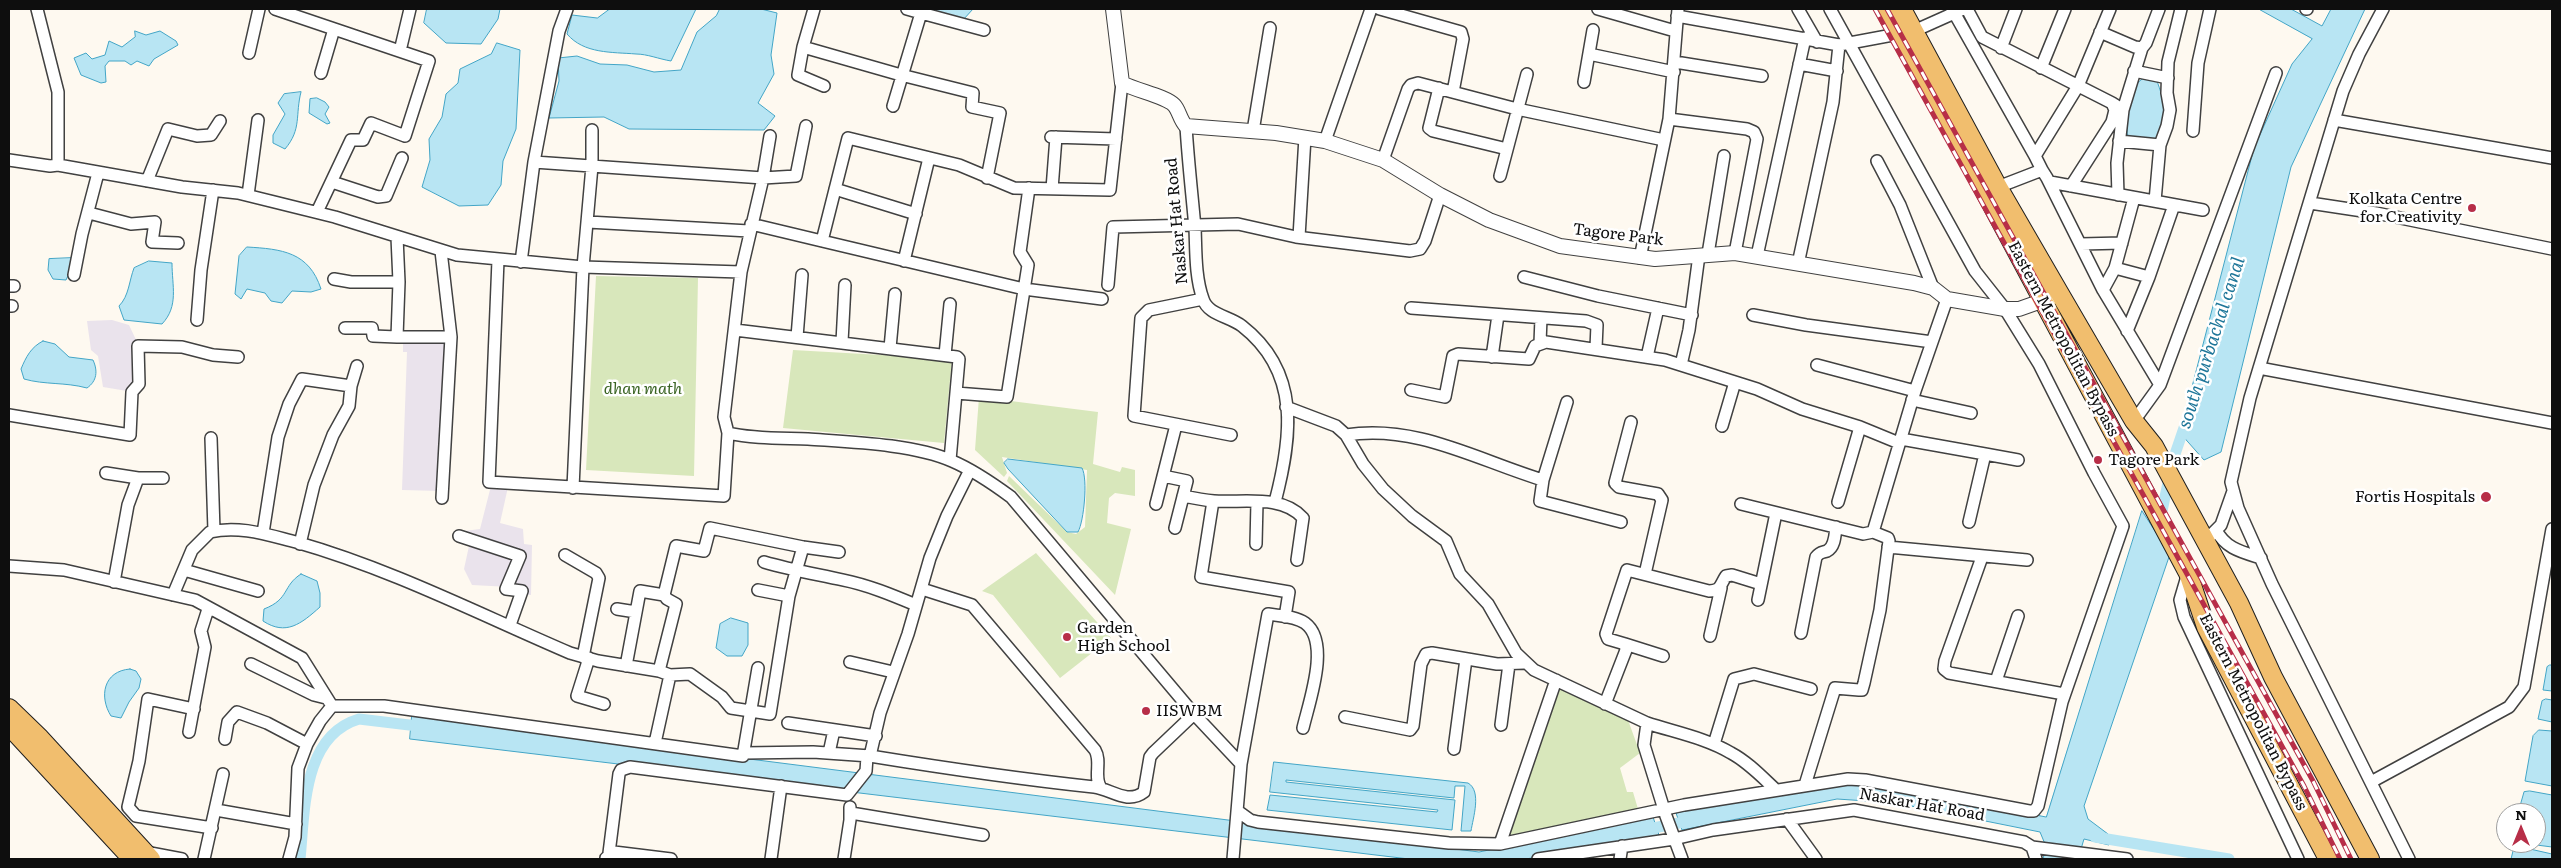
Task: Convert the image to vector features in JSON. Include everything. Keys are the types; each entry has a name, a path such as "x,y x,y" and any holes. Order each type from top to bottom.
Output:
{"main road":[{"name":"Eastern Metropolitan Bypass","path":"1884,9 1906,33 2046,306 2188,574 2206,628 2328,859"},
{"path":"1902,9 1906,33 2060,294 2140,414 2154,446 2211,535 2239,603 2273,677 2370,859"},
{"path":"9,708 40,738 119,836"},
{"path":"9,726 142,857"}],"street":[{"path":"37,9 58,92 58,165"},
{"path":"250,53 259,9"},
{"path":"275,9 428,61 405,136 371,123 364,140 351,140 317,212"},
{"path":"400,51 410,9"},
{"path":"521,262 534,162 559,30 567,9"},
{"path":"814,9 803,46 798,75 824,86"},
{"path":"907,9 984,30"},
{"path":"822,241 848,138 959,165 1014,188 1110,190 1122,83 1113,9"},
{"path":"1324,140 1371,9"},
{"path":"1380,9 1461,32 1463,39 1453,92"},
{"path":"1598,9 1675,31"},
{"path":"1798,9 1817,42"},
{"path":"1238,816 1258,822 1449,843 1500,844 1776,790 1842,779 1865,780 2034,811 2038,806 2053,731 2064,694 2123,526 2086,458 2039,364 2005,309 1975,271 1845,45 1830,9"},
{"path":"1967,9 1982,36 2001,48 2123,110"},
{"path":"2001,48 2016,9"},
{"path":"2041,68 2064,9"},
{"path":"2035,156 2078,86 2110,9"},
{"path":"2118,195 2119,141 2123,110 2142,48 2146,43 2159,9"},
{"path":"2155,201 2160,145 2167,126 2170,110 2168,78 2174,33 2181,9"},
{"path":"2193,131 2198,62 2210,9"},
{"path":"2261,558 2228,546 2222,540 2211,535 2226,516 2233,491 2233,469 2259,368 2334,120 2359,54 2383,9"},
{"path":"1640,258 1669,119 1678,13 1817,42 1845,45 1906,33 1956,10 2050,182 2103,290 2158,390"},
{"path":"893,106 921,13"},
{"path":"1253,131 1270,28"},
{"path":"321,73 334,29"},
{"path":"1584,82 1593,30"},
{"path":"2100,32 2135,47 2142,48"},
{"path":"1757,256 1805,38"},
{"path":"1798,264 1833,102 1837,71 1845,45"},
{"path":"803,46 901,75 973,93 972,107 1000,113 987,178"},
{"path":"1588,54 1674,67 1762,76"},
{"path":"1799,64 1837,71"},
{"path":"2134,71 2168,78"},
{"path":"2140,414 2158,390 2276,73"},
{"path":"1500,176 1527,74"},
{"name":"Naskar Hat Road","path":"1122,83 1136,91 1165,98 1175,106 1180,119 1186,126 1202,299 1208,309 1240,324 1258,339 1274,360 1281,374 1286,407 1286,458 1275,502"},
{"path":"1383,160 1408,90 1412,85 1418,83 1517,109 1664,140"},
{"path":"1439,88 1429,128 1433,131 1507,149"},
{"path":"2071,186 2112,122 2115,110 2112,103"},
{"path":"1669,119 1747,129 1754,132 1757,139 1735,253"},
{"path":"248,195 258,120"},
{"path":"2334,120 2552,158"},
{"path":"147,181 168,129 197,136 211,135 220,121"},
{"path":"534,162 763,178 796,176 806,126"},
{"name":"Tagore Park","path":"1186,126 1253,131 1324,140 1383,160 1440,195 1504,227 1543,241 1579,250 1640,258 1672,259 1735,253 1757,256 1914,283 1932,288 1947,298 2005,309 2046,306 2060,294"},
{"path":"573,488 583,267 592,166 592,130"},
{"path":"498,260 489,482 724,496 728,433 724,417 741,272 763,178 770,136"},
{"path":"1052,189 1053,137 1116,139"},
{"path":"1299,237 1305,137"},
{"path":"2119,141 2160,145"},
{"path":"1681,365 1724,156"},
{"path":"332,182 378,197 386,196 402,158"},
{"path":"904,261 929,158"},
{"path":"9,160 50,166 58,165 147,181 248,195 317,212 441,251 498,260 583,267 741,272"},
{"path":"1877,162 1900,205 1932,288"},
{"path":"1998,187 2042,170"},
{"path":"74,275 82,234 98,173"},
{"path":"2050,182 2203,210"},
{"path":"956,393 1008,397 1028,265 1020,252 1029,188"},
{"path":"196,320 201,270 213,190"},
{"path":"835,190 916,214"},
{"path":"1108,285 1113,227 1194,227 1238,224 1299,237 1410,251 1420,249 1425,241 1440,195"},
{"path":"2103,290 2114,268 2134,198"},
{"path":"2310,203 2376,213 2552,249"},
{"path":"2127,331 2149,277 2174,205"},
{"path":"89,213 131,224 155,222 152,242 178,243"},
{"path":"588,222 750,228 822,241 1024,289 1102,298"},
{"path":"397,237 399,282 397,337"},
{"path":"2080,244 2122,243"},
{"path":"441,251 451,338 442,498"},
{"path":"2114,268 2149,277"},
{"path":"797,337 802,275"},
{"path":"1524,277 1572,290 1692,315"},
{"path":"334,279 351,282 399,282"},
{"path":"842,342 845,285"},
{"path":"890,348 895,294"},
{"path":"1873,532 1914,396 1947,298"},
{"path":"1202,299 1149,310 1141,318 1134,416 1231,435"},
{"path":"945,355 950,304"},
{"path":"1411,308 1592,322 1597,326 1598,331 1596,348"},
{"path":"1647,357 1658,308"},
{"path":"1492,357 1498,315"},
{"path":"1753,315 1806,325 1932,342"},
{"path":"1411,390 1444,397 1453,356 1462,353 1528,360 1540,342 1541,318"},
{"path":"345,328 372,328 373,336 451,338"},
{"path":"735,330 954,356 959,360 950,460"},
{"path":"1540,342 1596,348 1681,365 1735,382 1802,409 1900,441 2018,460"},
{"path":"9,415 130,435 132,392 139,384 138,346 182,347 213,355 238,357"},
{"path":"1817,365 1971,413"},
{"path":"300,544 314,486 333,435 349,406 351,386 357,366"},
{"path":"2259,368 2552,423"},
{"path":"263,533 278,437 289,404 302,379 351,386"},
{"path":"1722,426 1735,382"},
{"path":"1567,402 1543,480 1540,501 1621,522"},
{"path":"1286,407 1323,420 1346,435 1363,464 1383,489 1412,516 1446,541 1460,574 1488,604 1524,663 1647,723 1714,744 1742,760 1776,790"},
{"path":"1631,422 1615,483 1619,487 1658,494 1662,500 1646,574"},
{"path":"1156,504 1176,425"},
{"path":"1838,502 1860,427"},
{"path":"1346,435 1386,432 1420,437 1543,480"},
{"path":"728,433 743,436 810,439 912,449 950,460 970,470 1011,497 1194,714 1242,764"},
{"path":"211,438 214,531"},
{"path":"1968,522 1985,454"},
{"path":"844,859 851,813 849,794 866,771 868,757 876,736 880,713 916,605 944,524 970,470"},
{"path":"106,473 138,478 163,478"},
{"path":"1163,476 1187,481 1175,528"},
{"path":"114,582 128,505 138,478"},
{"path":"2233,491 2261,558 2409,859"},
{"path":"1183,496 1213,501 1275,502 1298,513 1303,518 1297,560"},
{"path":"1213,501 1201,577 1289,592 1285,616"},
{"path":"1256,544 1257,502"},
{"path":"1741,504 1863,534 1873,532 1888,538 1880,610 1862,690 1835,688 1805,785"},
{"path":"1758,600 1776,512"},
{"path":"1801,633 1816,557 1819,553 1830,550 1836,527"},
{"path":"655,744 676,604 667,600 664,595 676,546 704,552 710,528 803,547 839,552"},
{"path":"2371,782 2482,723 2509,707 2518,698 2524,687 2552,529"},
{"path":"173,595 192,550 210,532 253,531 300,544 400,578 510,625 562,650 586,658 665,673 690,674 722,697 732,708 770,714 789,596 803,547"},
{"path":"459,536 520,556 506,589 522,591 510,625"},
{"path":"1888,546 1982,557 2027,560"},
{"path":"565,555 596,572 599,578 586,658 577,696 604,704"},
{"path":"1982,557 1945,661 1944,669 1949,672 2064,694"},
{"path":"764,562 796,572 844,580 883,591 916,605"},
{"path":"9,566 64,570 195,600 208,609 302,658 329,702"},
{"path":"184,570 258,591"},
{"path":"1663,656 1608,638 1607,626 1627,570 1709,590 1721,588"},
{"path":"2188,574 2180,600 2184,617 2297,858"},
{"path":"1710,636 1721,588 1726,576 1732,575 1761,584"},
{"path":"922,589 972,605 1095,750 1098,756 1097,783 1101,788"},
{"path":"758,590 789,596"},
{"path":"626,666 640,591 664,595"},
{"path":"190,732 205,647 201,631 208,609"},
{"path":"617,609 636,612"},
{"path":"1233,857 1242,764 1268,614 1285,616 1306,624 1316,637 1318,659 1303,728"},
{"path":"1996,681 2018,616"},
{"path":"1605,704 1626,650 1625,644"},
{"path":"1345,716 1410,730 1414,726 1423,657 1432,653 1509,664 1524,663"},
{"path":"1454,749 1466,659"},
{"path":"850,662 893,672"},
{"path":"251,664 329,702 384,706 743,756 744,753 829,753 868,757 1032,781 1101,788 1122,797 1133,797 1144,792 1150,757 1194,714"},
{"path":"1501,725 1509,664"},
{"path":"744,753 749,712 758,668"},
{"path":"1714,744 1734,679 1754,674 1811,689"},
{"path":"1500,844 1556,680"},
{"path":"194,710 148,699 139,761 128,807 136,816 212,828"},
{"path":"289,859 296,824 297,771 307,744 329,702"},
{"path":"225,738 228,722 237,712 267,723 307,744"},
{"path":"788,723 876,736"},
{"path":"1647,723 1644,745 1665,813 1682,859"},
{"path":"829,753 834,730"},
{"path":"607,856 620,774 624,768 630,767 849,794"},
{"path":"204,859 223,774"},
{"path":"771,859 781,786"},
{"path":"216,810 296,824"},
{"name":"Naskar Hat Road","path":"1538,859 1673,836 1854,810 2008,838 2024,842 2032,847 2127,859"},
{"path":"851,813 983,836"},
{"path":"1787,820 1816,859"},
{"path":"1620,859 1622,846"},
{"path":"2032,847 2036,859"},
{"path":"607,856 614,852 671,859"},
{"path":"142,857 182,859"}],"shaded area":[{"path":"112,320 129,325 138,344 137,383 127,391 103,387 98,356 91,350 87,321"},
{"path":"450,342 441,491 402,490 407,352 403,352 403,343"},
{"path":"492,482 508,487 500,523 523,529 524,544 532,545 531,595 509,593 510,587 472,585 464,569 469,546 464,531 480,529"}],"green space":[{"name":"dhan math","path":"596,276 698,278 694,476 586,470"},
{"path":"793,350 952,359 944,443 783,428"},
{"path":"979,397 1098,412 1093,464 1120,472 1122,467 1135,470 1135,496 1115,493 1109,498 1107,523 1131,529 1115,595 1007,481 1009,476 1067,532 1076,534 1085,527 1087,470 1002,457 1007,473 1004,477 975,450"},
{"path":"1036,553 1111,638 1060,678 993,595 982,591"},
{"path":"1558,686 1628,720 1640,753 1620,768 1627,792 1633,792 1638,809 1507,838"}],"water":[{"path":"427,9 500,9 498,19 481,44 446,43 424,23"},
{"path":"610,9 696,9 671,61 644,55 590,49 574,41 567,34 572,15 597,18"},
{"path":"720,9 761,9 777,13 771,55 774,74 758,103 775,116 764,130 629,129 604,117 549,118 559,81 558,58 577,56 600,64 627,65 654,72 681,70 697,32 716,16"},
{"path":"930,9 973,9 963,20"},
{"path":"2259,9 2291,9 2322,26 2331,9 2365,9 2291,167 2221,452 2204,460 2180,433 2254,148 2292,64 2312,39"},
{"path":"135,31 146,35 160,31 176,41 178,45 154,59 149,66 137,61 131,65 125,61 109,61 105,66 106,82 101,83 81,75 74,58 86,53 92,59 105,55 109,41 122,47 135,37"},
{"path":"497,43 520,50 516,129 503,161 501,185 488,205 459,206 422,187 430,160 429,139 442,117 446,94 458,83 460,69 491,54"},
{"path":"2146,77 2156,79 2162,95 2164,117 2160,141 2129,138 2127,133 2131,93 2139,81"},
{"path":"301,92 296,128 285,149 273,143 273,135 285,114 278,103 284,94"},
{"path":"317,98 325,102 329,107 325,114 330,123 327,124 309,113 310,99"},
{"path":"247,247 283,251 302,260 316,277 321,289 311,292 292,291 282,303 271,301 265,293 247,289 241,299 235,294 239,256"},
{"path":"72,258 72,267 66,280 53,279 48,270 49,259"},
{"path":"149,261 172,263 173,303 162,324 124,320 119,306 127,293 134,268"},
{"path":"43,341 55,344 69,357 93,360 96,376 93,382 87,388 24,379 21,369 25,360 32,349"},
{"path":"1008,459 1082,468 1085,481 1084,500 1082,519 1078,532 1067,532 1008,469 1004,463"},
{"path":"2142,511 2170,554 2084,806 2088,819 2108,834 2109,845 2084,839 2081,849 2045,844 2040,832 1896,803 1837,799 1682,830 1676,813 1825,780 1863,781 2046,817"},
{"path":"301,574 317,581 320,593 320,607 300,623 286,628 279,628 263,621 264,609 278,601 291,583"},
{"path":"731,618 748,623 748,645 742,656 727,656 716,648 720,624"},
{"path":"2552,665 2552,691 2543,690 2547,667"},
{"path":"130,669 136,671 141,679 139,688 121,718 111,716 105,701 106,686 114,675"},
{"path":"2546,699 2552,700 2552,722 2538,719 2542,701"},
{"path":"412,716 1479,852 1653,817 1659,835 1526,859 1409,859 410,739"},
{"path":"2539,730 2552,731 2552,786 2525,781 2533,736"},
{"path":"1274,762 1468,783 1475,792 1476,798 1471,831 1461,831 1465,786 1455,786 1454,798 1286,780 1286,782 1455,800 1452,830 1267,810 1270,795 1437,812 1438,810 1270,792"},
{"path":"2530,791 2552,795 2552,847 2546,846 2546,803 2521,803 2524,792"},
{"path":"2044,851 2074,856 2074,859 2044,859"},
{"path":"2512,853 2552,854 2552,859 2511,859"}],"waterway":[{"name":"south purbachal canal","path":"2160,520 2173,460 2186,422"},
{"path":"300,859 303,820 310,778 317,758 326,741 340,728 359,719 426,727"},
{"path":"1643,830 1694,820"},
{"path":"2095,837 2229,859"}],"railway":[{"path":"1875,9 2304,786 2340,859"},
{"path":"1887,9 2313,781 2351,859"}],"place":[{"name":"Kolkata Centre for Creativity","path":"2472,208"},
{"name":"Tagore Park","path":"2098,460"},
{"name":"Fortis Hospitals","path":"2486,497"},
{"name":"Garden High School","path":"1067,637"},
{"name":"IISWBM","path":"1146,711"}]}
